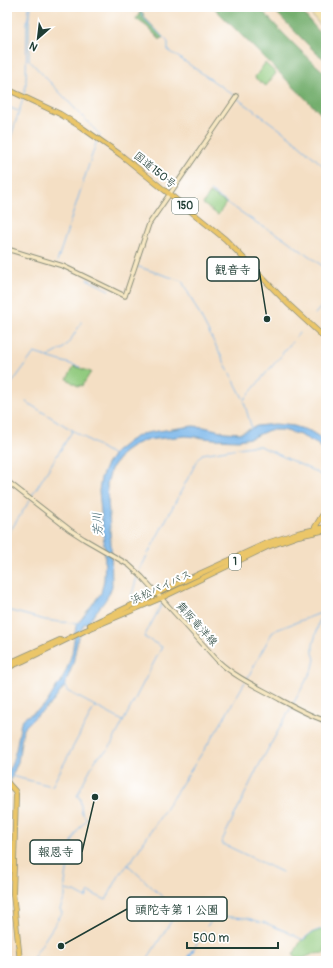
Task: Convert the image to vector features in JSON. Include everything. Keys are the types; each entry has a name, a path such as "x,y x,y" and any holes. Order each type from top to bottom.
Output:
{"highway":[{"name":"国道150号","path":"7,89 55,111 82,127 121,155 225,239 287,303 326,339"},
{"path":"315,530 326,509"},
{"path":"315,530 326,513"},
{"name":"浜松バイパス","path":"7,664 87,628 187,586 267,547 326,527"},
{"name":"浜松バイパス","path":"87,628 109,616 159,598 267,543 298,533 326,530"},
{"name":"浜松バイパス","path":"7,668 35,656 68,637"},
{"path":"9,784 16,794 13,893 20,961"}],"main road":[{"path":"7,249 63,266 125,296 151,219 217,126 219,126 238,97"},
{"name":"舞阪竜洋線","path":"7,481 70,530 133,568 218,661 228,669 298,709 326,721"}],"green space":[{"path":"213,7 259,7 291,42 326,74 326,119"},
{"path":"271,7 298,7 326,40 326,60 316,53"},
{"path":"140,12 143,13 144,17 163,37 160,40 146,26 136,19"},
{"path":"265,63 276,73 266,86 255,78"},
{"path":"210,193 226,203 218,215 203,204"},
{"path":"74,366 91,372 82,386 80,385 79,387 67,379"},
{"path":"326,928 325,953 313,954 299,960 293,955 302,939 304,940 311,933"}],"sand":[{"path":"305,7 326,7 326,32"}],"water":[{"path":"275,424 294,426 310,431 326,441 326,452 317,444 300,435 283,430 269,430 251,438 238,440 186,436 146,440 136,444 123,453 111,469 107,484 112,586 104,602 87,623 84,624 78,637 73,664 64,687 53,702 23,729 18,762 11,778 7,811 7,778 16,750 21,722 24,718 46,704 61,682 72,653 76,626 101,593 104,580 105,555 99,491 101,478 106,466 115,452 141,434 158,431 193,426 225,432 241,433 257,426"}],"waterway":[{"path":"24,94 26,83 27,23 29,7"},
{"path":"31,7 29,22 29,60 100,135 99,137"},
{"path":"135,7 168,42 168,50 235,96"},
{"path":"237,98 289,136 326,168"},
{"path":"7,149 23,99"},
{"path":"8,107 18,111"},
{"path":"57,262 97,140"},
{"path":"210,191 233,207"},
{"path":"235,208 260,225"},
{"path":"262,226 284,238 303,252"},
{"path":"305,253 326,269"},
{"path":"136,266 182,281 243,398"},
{"path":"87,279 109,290"},
{"path":"315,314 326,301"},
{"path":"48,357 64,348 80,325"},
{"path":"296,337 299,333"},
{"path":"282,354 292,342"},
{"path":"7,390 34,353 80,367"},
{"path":"268,371 281,356"},
{"path":"244,400 267,372"},
{"path":"26,402 113,455"},
{"path":"244,402 252,429"},
{"path":"31,497 73,430"},
{"path":"198,459 202,454 251,446 260,446 326,478"},
{"path":"139,571 197,461"},
{"path":"7,536 30,500"},
{"path":"129,604 138,574"},
{"path":"31,961 62,913 60,909 65,897 65,883 72,842 78,830 87,819 82,813 80,798 77,796 97,758 110,747 162,647 144,637 163,602"},
{"path":"7,610 45,620 78,623"},
{"path":"247,679 272,633 276,630 326,611"},
{"path":"89,621 112,612"},
{"path":"282,872 221,843 257,769 313,668 315,659 313,645 320,618 324,612"},
{"path":"65,890 75,892 86,898 89,892 106,900 120,874 132,860 219,727 245,682"},
{"path":"64,684 67,691 123,721"},
{"path":"11,776 52,786 95,706"},
{"path":"128,865 169,903 172,920 146,961"},
{"path":"207,926 216,916 247,918 261,922"},
{"path":"263,922 303,940 313,932 326,928"},
{"path":"193,950 204,931"},
{"path":"186,961 193,950"}],"place":[{"name":"観音寺","path":"267,319"},
{"name":"報恩寺","path":"95,797"},
{"name":"頭陀寺第１公園","path":"61,946"}],"water label":[{"name":"芳川","path":"98,524"}]}
